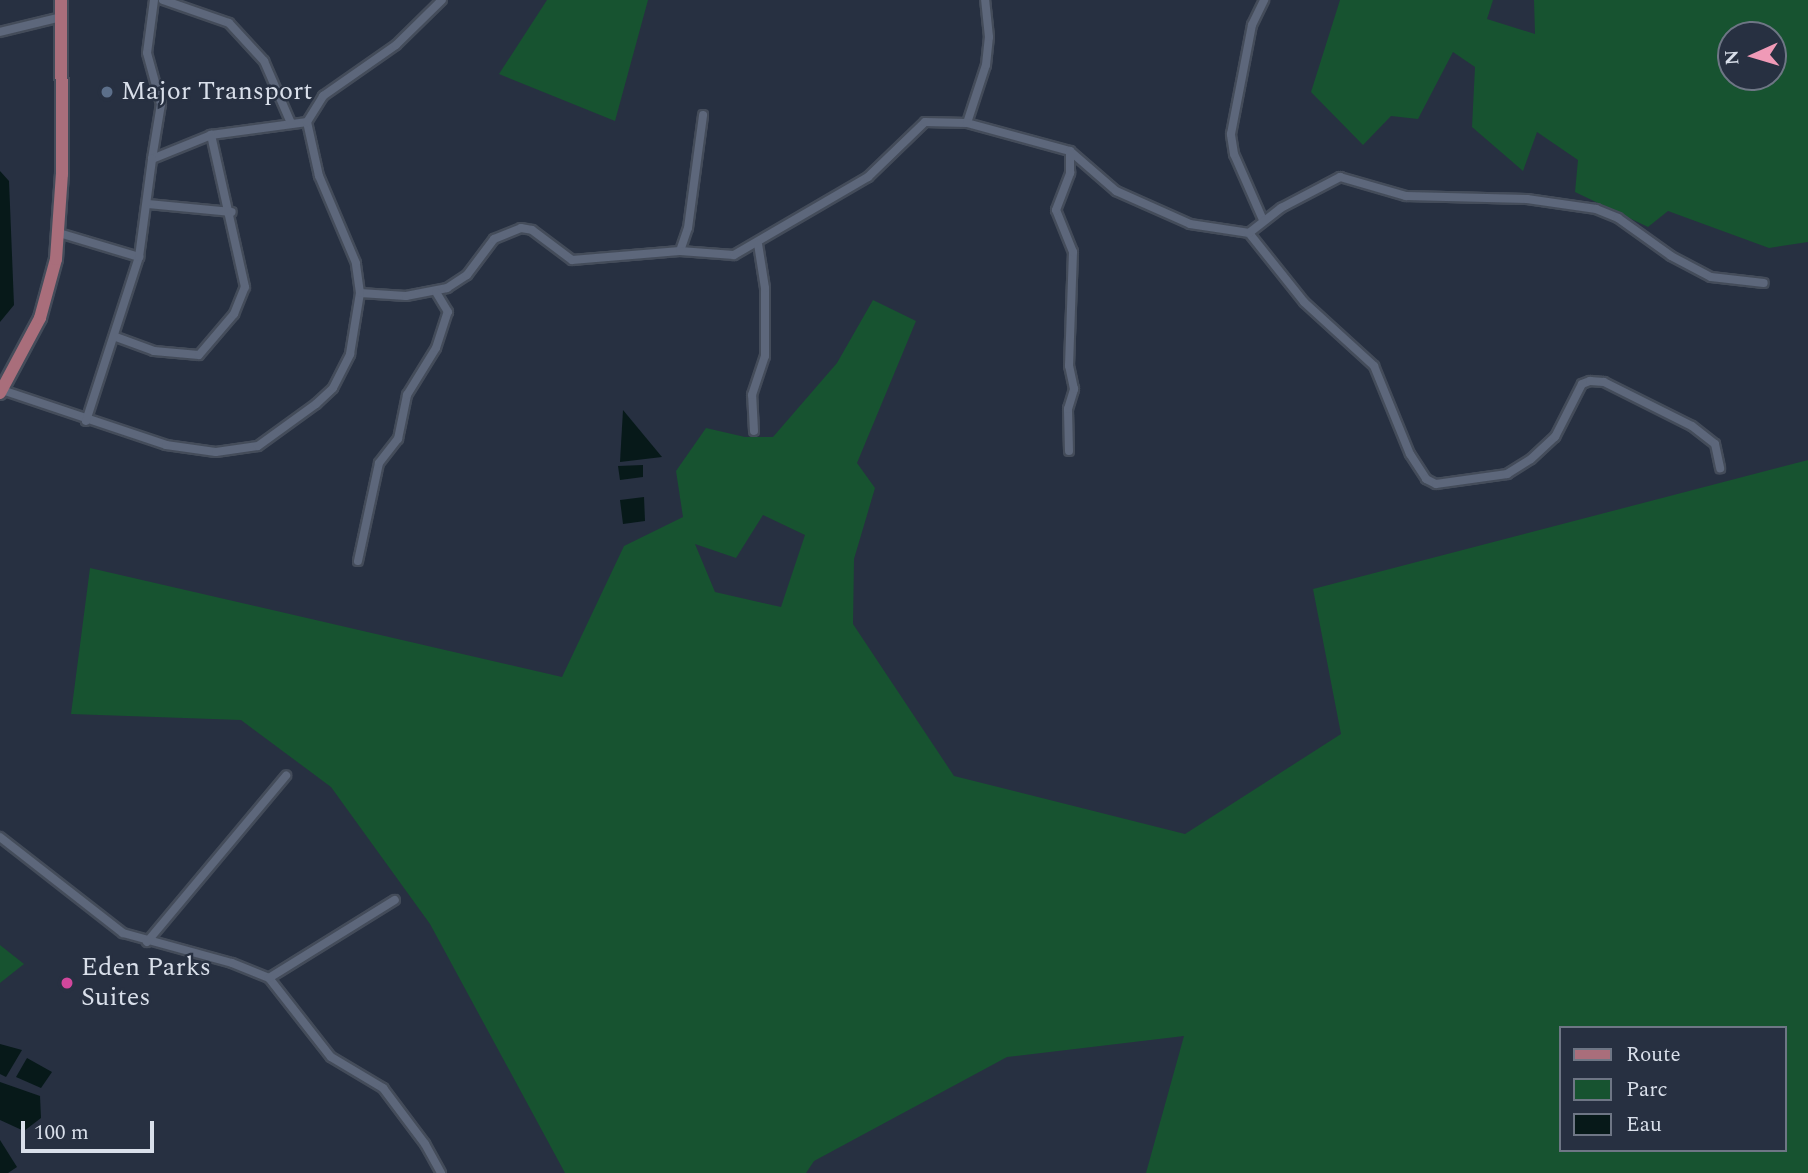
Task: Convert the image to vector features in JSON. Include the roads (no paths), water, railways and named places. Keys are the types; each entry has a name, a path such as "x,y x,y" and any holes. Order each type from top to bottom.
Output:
{"main road":[{"path":"1,392 40,318 58,233 61,0"}],"street":[{"path":"86,421 116,337 139,257 148,204 161,104 146,53 154,0"},
{"path":"163,0 229,23 264,61 291,123"},
{"path":"1,392 86,421 193,450 238,452 258,446 278,435 333,388 350,354 360,293 356,263 319,176 307,122 323,96 406,37 442,0"},
{"path":"967,123 986,65 989,37 985,0"},
{"path":"1263,220 1234,154 1231,134 1252,25 1264,0"},
{"path":"0,32 61,17"},
{"path":"680,251 688,228 703,115"},
{"path":"152,159 211,135 307,122"},
{"path":"360,293 406,296 436,292 467,275 494,239 521,228 532,230 572,260 680,251 734,255 758,244 815,204 868,177 917,126 967,123 1070,151 1116,191 1164,216 1249,233 1268,262 1304,302 1374,366 1410,454 1426,479 1436,484 1507,474 1531,458 1555,437 1582,384 1590,381 1604,382 1692,426 1716,444 1720,468"},
{"path":"116,337 154,351 200,355 234,314 245,288 232,212 211,135"},
{"path":"1069,452 1068,409 1074,389 1069,366 1073,252 1056,210 1070,173 1070,151"},
{"path":"1249,233 1263,220 1339,177 1406,196 1527,200 1607,212 1711,277 1765,283"},
{"path":"148,204 232,212"},
{"path":"58,233 139,257"},
{"path":"754,431 752,396 765,356 765,288 758,244"},
{"path":"358,561 379,463 398,439 407,395 436,348 448,312 436,292"},
{"path":"147,943 286,776"},
{"path":"0,837 123,933 147,943 232,963 269,978 331,1058 383,1088 425,1144 441,1173"},
{"path":"269,978 396,900"}],"water":[{"path":"0,171 9,181 14,305 0,322"},
{"path":"623,410 662,457 620,462"},
{"path":"643,465 643,477 620,480 618,466"},
{"path":"644,497 645,521 623,524 620,500"},
{"path":"0,1044 22,1050 6,1077 0,1074"},
{"path":"27,1058 52,1072 41,1088 16,1077"},
{"path":"0,1082 40,1096 41,1118 24,1131 0,1120"},
{"path":"0,1140 17,1167 8,1173 0,1173"}],"place":[{"name":"Major Transport","path":"107,92"},
{"name":"Eden Parks Suites","path":"67,983"}]}
